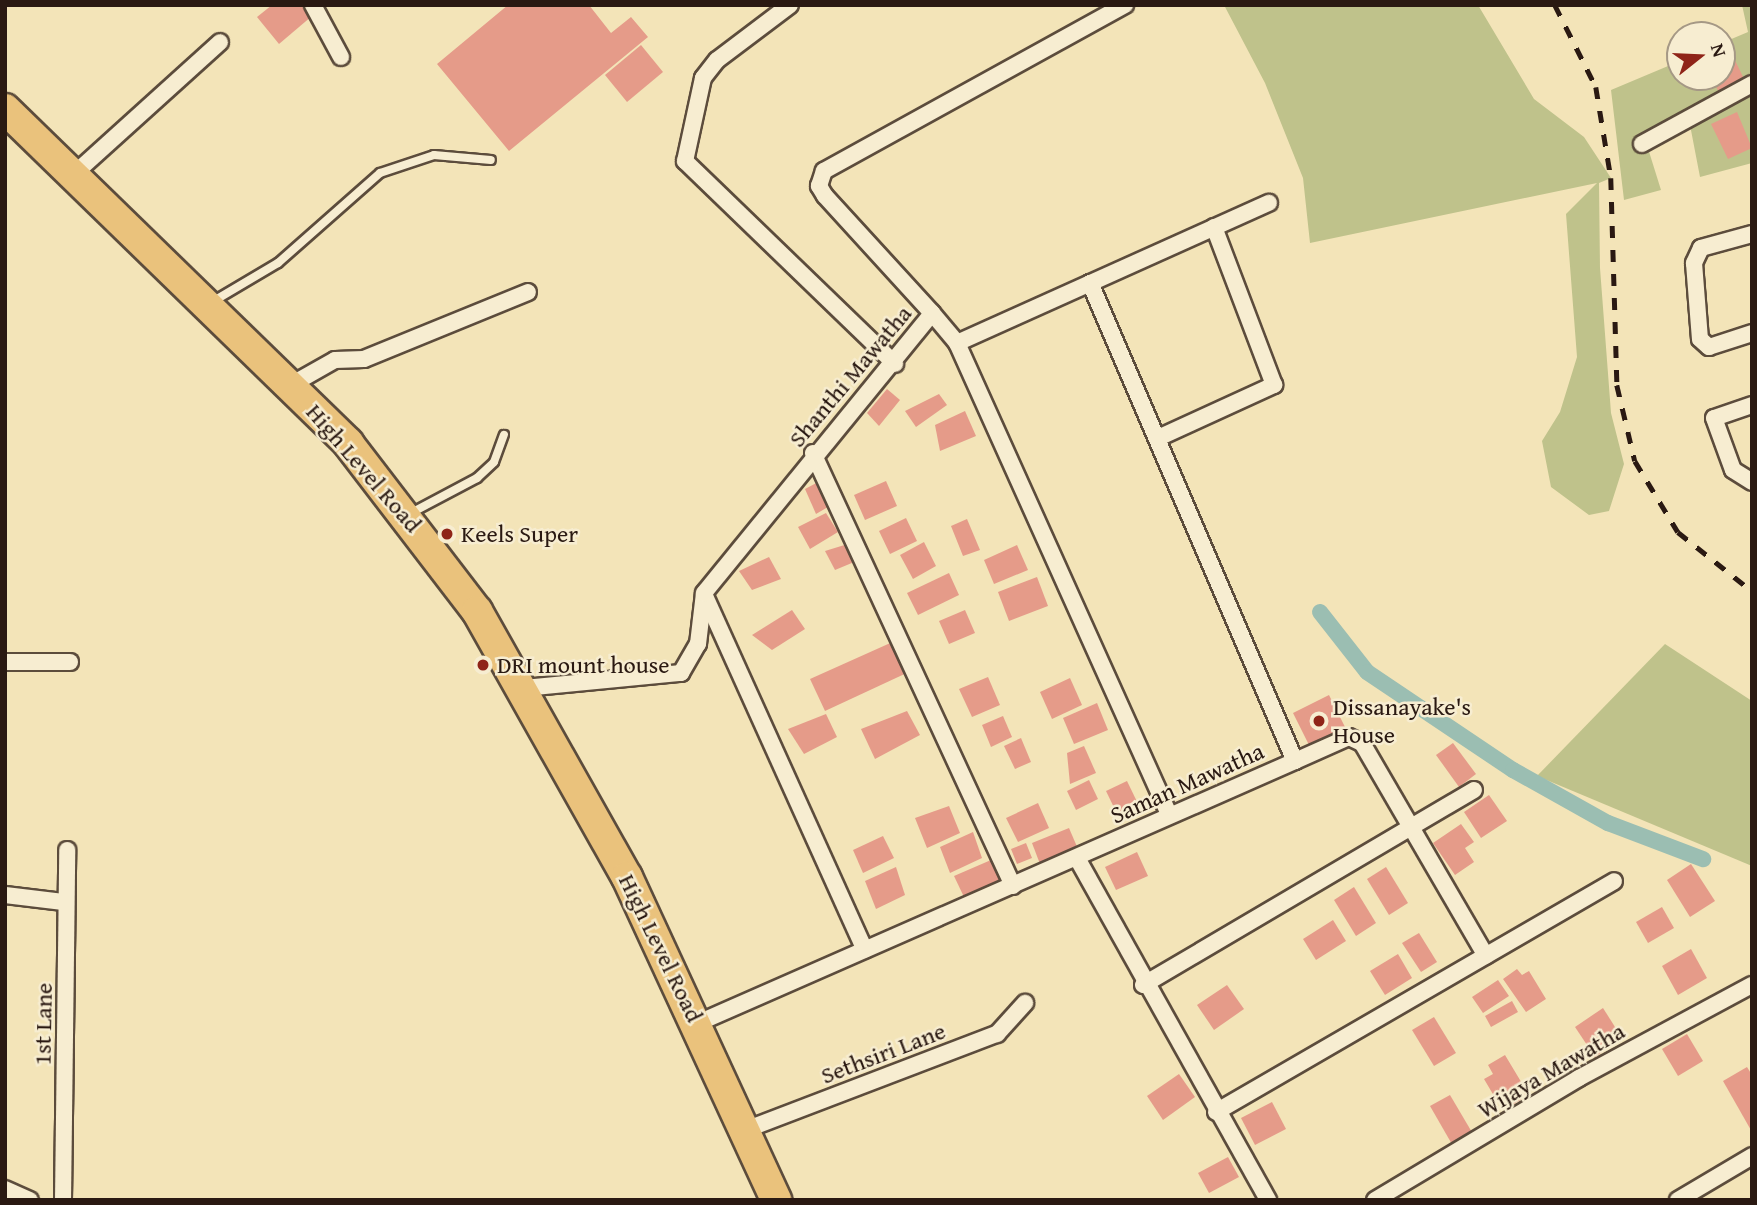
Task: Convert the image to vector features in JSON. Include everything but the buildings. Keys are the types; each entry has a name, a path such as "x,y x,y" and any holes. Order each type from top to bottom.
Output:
{"highway":[{"name":"High Level Road","path":"5,109 289,386 408,514 524,688 627,877 698,1023 776,1200"}],"street":[{"path":"313,5 341,57"},
{"path":"790,5 726,52 703,78 685,161 895,364"},
{"name":"Shanthi Mawatha","path":"704,593 814,453 895,364 932,313 825,196 819,186 824,172 1125,5"},
{"path":"73,175 220,42"},
{"path":"1642,144 1752,84"},
{"path":"957,343 1269,203"},
{"path":"1158,438 1274,385 1214,227"},
{"path":"1752,234 1701,248 1694,263 1700,339 1709,346 1752,333"},
{"name":"Saman Mawatha","path":"698,1023 1077,858 1168,812 1295,761 1090,283"},
{"path":"289,386 335,360 364,359 528,292"},
{"path":"932,313 957,343 1168,812"},
{"path":"1752,405 1714,418 1733,470 1752,482"},
{"path":"814,453 1013,886"},
{"path":"524,688 681,673 698,644 704,593"},
{"path":"704,593 865,950"},
{"path":"5,662 69,662"},
{"path":"1295,761 1349,737 1362,743 1486,956"},
{"path":"1143,985 1475,790"},
{"name":"1st Lane","path":"63,1200 64,902 67,850"},
{"path":"1077,858 1143,985 1268,1200"},
{"path":"1216,1112 1614,881"},
{"path":"5,895 64,902"},
{"name":"Wijaya Mawatha","path":"1375,1200 1578,1078 1752,985"},
{"name":"Sethsiri Lane","path":"745,1130 997,1034 1025,1003"},
{"path":"1678,1200 1752,1156"},
{"path":"5,1189 30,1200"}],"lane":[{"path":"207,305 278,263 380,173 434,155 491,160"},
{"path":"408,514 477,478 494,462 504,435"}],"green space":[{"path":"1224,5 1478,5 1534,99 1584,137 1611,178 1599,183 1600,268 1611,413 1624,464 1609,511 1589,515 1551,487 1542,441 1560,412 1577,357 1566,214 1597,183 1310,243 1303,178 1265,83"},
{"path":"1742,5 1752,5 1752,163 1700,177 1690,125 1646,142 1661,190 1624,200 1611,90 1666,67 1666,91 1736,91 1736,37 1748,32"},
{"path":"1665,644 1752,701 1752,866 1537,776"}],"waterway":[{"path":"1320,612 1367,672 1513,770 1608,823 1703,859"}],"railway":[{"path":"1555,5 1596,87 1611,178 1617,385 1635,461 1678,532 1752,591"}],"place":[{"name":"Keels Super","path":"447,534"},
{"name":"DRI mount house","path":"483,665"},
{"name":"Dissanayake's House","path":"1319,721"}]}
